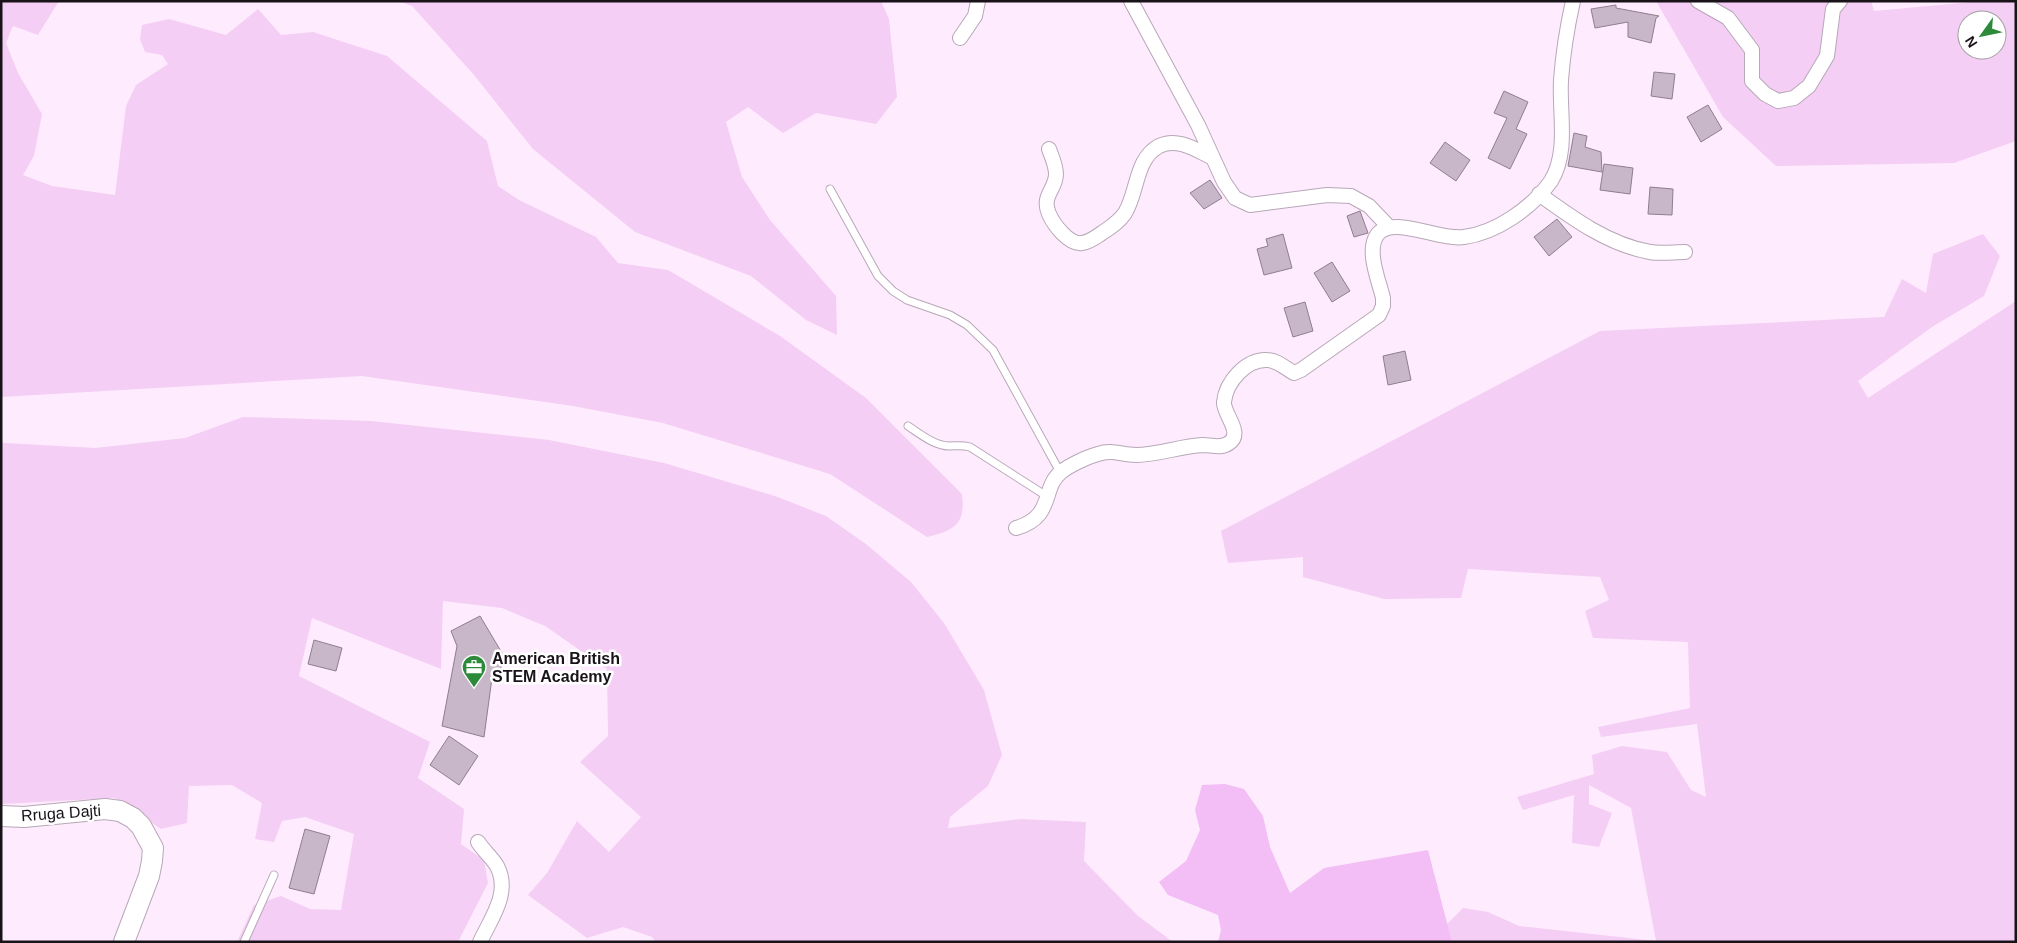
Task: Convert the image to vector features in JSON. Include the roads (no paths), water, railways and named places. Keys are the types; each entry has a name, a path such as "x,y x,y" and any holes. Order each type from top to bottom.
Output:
{"main road":[{"name":"Rruga Dajti","path":"1,816 24,817 105,809 120,811 133,818 141,826 152,848 152,861 149,876 124,942"}],"street":[{"path":"960,38 975,16 978,1"},
{"path":"1131,1 1224,182 1235,198 1250,205 1327,195 1350,196 1369,206 1388,226"},
{"path":"1016,528 1029,524 1039,515 1060,472 1108,451 1138,455 1174,448 1222,446 1230,443 1234,437 1234,429 1224,403 1230,383 1237,374 1256,362 1266,360 1276,361 1294,373 1301,370 1378,315 1383,306 1383,298 1373,249 1377,235 1388,226 1404,226 1434,235 1462,238 1491,231 1514,216 1539,194 1551,180 1558,166 1562,146 1561,83 1564,45 1573,1"},
{"path":"1698,1 1728,18 1752,50 1752,81 1765,94 1778,101 1794,98 1808,86 1827,56 1833,9 1840,1"},
{"path":"1049,149 1056,176 1046,198 1049,213 1069,239 1080,244 1090,241 1117,223 1126,212 1146,158 1158,147 1174,142 1189,146 1213,158"},
{"path":"1539,194 1577,222 1619,242 1650,252 1685,252"},
{"path":"478,842 485,854 496,864 502,880 503,895 480,942"}],"lane":[{"path":"830,189 878,276 893,291 907,300 950,315 967,325 993,350 1060,472"},
{"path":"908,426 927,439 948,446 959,444 970,447 1048,497"},
{"path":"244,942 274,875"}],"place":[{"name":"American British STEM Academy","path":"474,688"}]}
